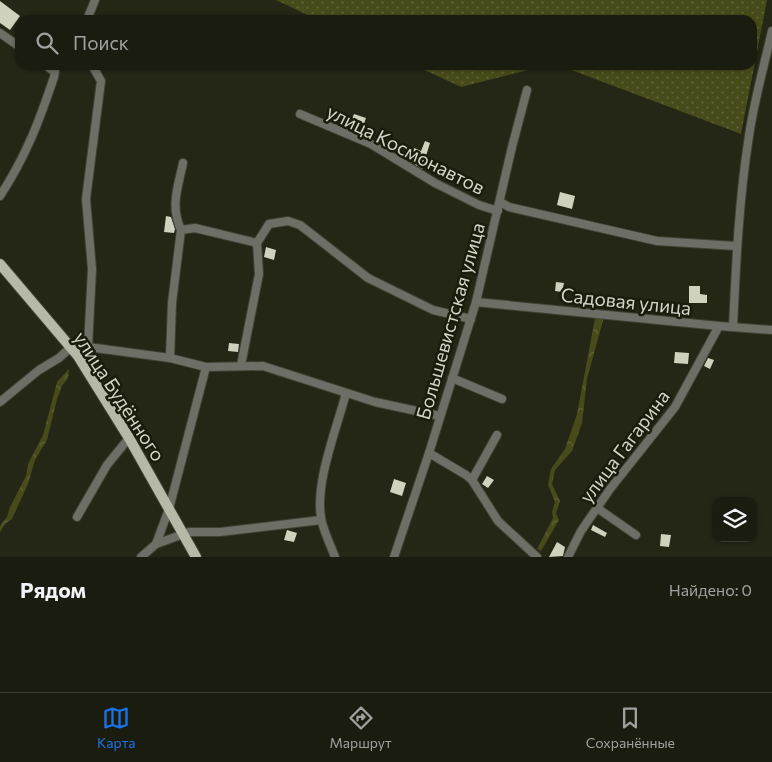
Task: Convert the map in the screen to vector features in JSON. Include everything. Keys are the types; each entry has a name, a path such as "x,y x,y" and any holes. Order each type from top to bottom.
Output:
{"main road":[{"name":"улица Будённого","path":"0,264 78,356 128,438 196,557"}],"street":[{"path":"90,15 95,0"},
{"path":"733,327 736,246 749,134 772,31"},
{"path":"0,33 15,44"},
{"path":"0,196 30,144 55,72 52,70"},
{"path":"78,356 88,347 92,269 86,199 101,81 95,70"},
{"name":"Большевистская улица","path":"394,557 476,302 527,90"},
{"name":"улица Космонавтов","path":"300,114 371,144 435,183 479,205 498,211"},
{"path":"170,358 172,303 182,230 177,220 174,206 183,163"},
{"name":"улица Космонавтов","path":"500,202 657,241 736,246"},
{"path":"241,365 259,274 257,243 270,224 288,221 300,225 368,278 433,310 470,319"},
{"path":"182,230 195,228 257,243"},
{"name":"Садовая улица","path":"476,302 772,330"},
{"name":"улица Гагарина","path":"568,557 581,531 597,508 676,407 719,326"},
{"path":"88,347 170,358 206,367 263,366 375,402 440,416"},
{"path":"0,402 38,370 71,348"},
{"path":"156,544 169,509 206,367"},
{"path":"452,378 502,399"},
{"path":"335,557 321,520 320,499 326,464 346,393"},
{"path":"472,480 497,435"},
{"path":"77,517 107,465 128,438"},
{"path":"429,453 472,480 498,521 537,557"},
{"path":"597,508 636,535"},
{"path":"141,557 156,544 189,532 220,532 321,520"}],"green space":[{"path":"276,0 767,0 757,52 757,15 308,15"},
{"path":"425,70 528,70 461,87"},
{"path":"571,70 753,70 741,134"},
{"path":"604,317 587,379 582,423 572,451 555,470 552,484 560,501 556,513 559,520 541,551 537,549 553,518 552,512 555,502 548,485 551,469 565,449 577,414 595,318"},
{"path":"69,369 68,378 62,386 57,399 47,440 35,460 28,484 12,519 5,524 0,532 0,526 7,517 26,476 28,464 43,435 57,382"}],"building":[{"path":"0,1 19,15 15,15 15,23 10,30 0,23"},
{"path":"354,114 366,118 362,129 350,124"},
{"path":"425,141 430,143 422,169 409,161 414,148 421,151"},
{"path":"560,192 575,196 572,209 557,205"},
{"path":"166,216 171,217 175,229 174,233 164,232"},
{"path":"266,247 276,250 274,260 264,257"},
{"path":"556,282 564,283 562,292 555,291"},
{"path":"689,286 700,286 700,294 707,295 707,303 689,303"},
{"path":"229,343 239,344 238,352 228,351"},
{"path":"675,352 689,353 688,364 674,363"},
{"path":"708,358 714,360 710,369 704,366"},
{"path":"487,476 494,480 488,488 482,484"},
{"path":"394,479 406,483 402,496 390,492"},
{"path":"593,525 607,533 605,537 591,530"},
{"path":"287,530 297,533 294,542 284,540"},
{"path":"661,534 671,535 669,547 660,546"},
{"path":"557,542 565,547 563,556 549,557"}]}
